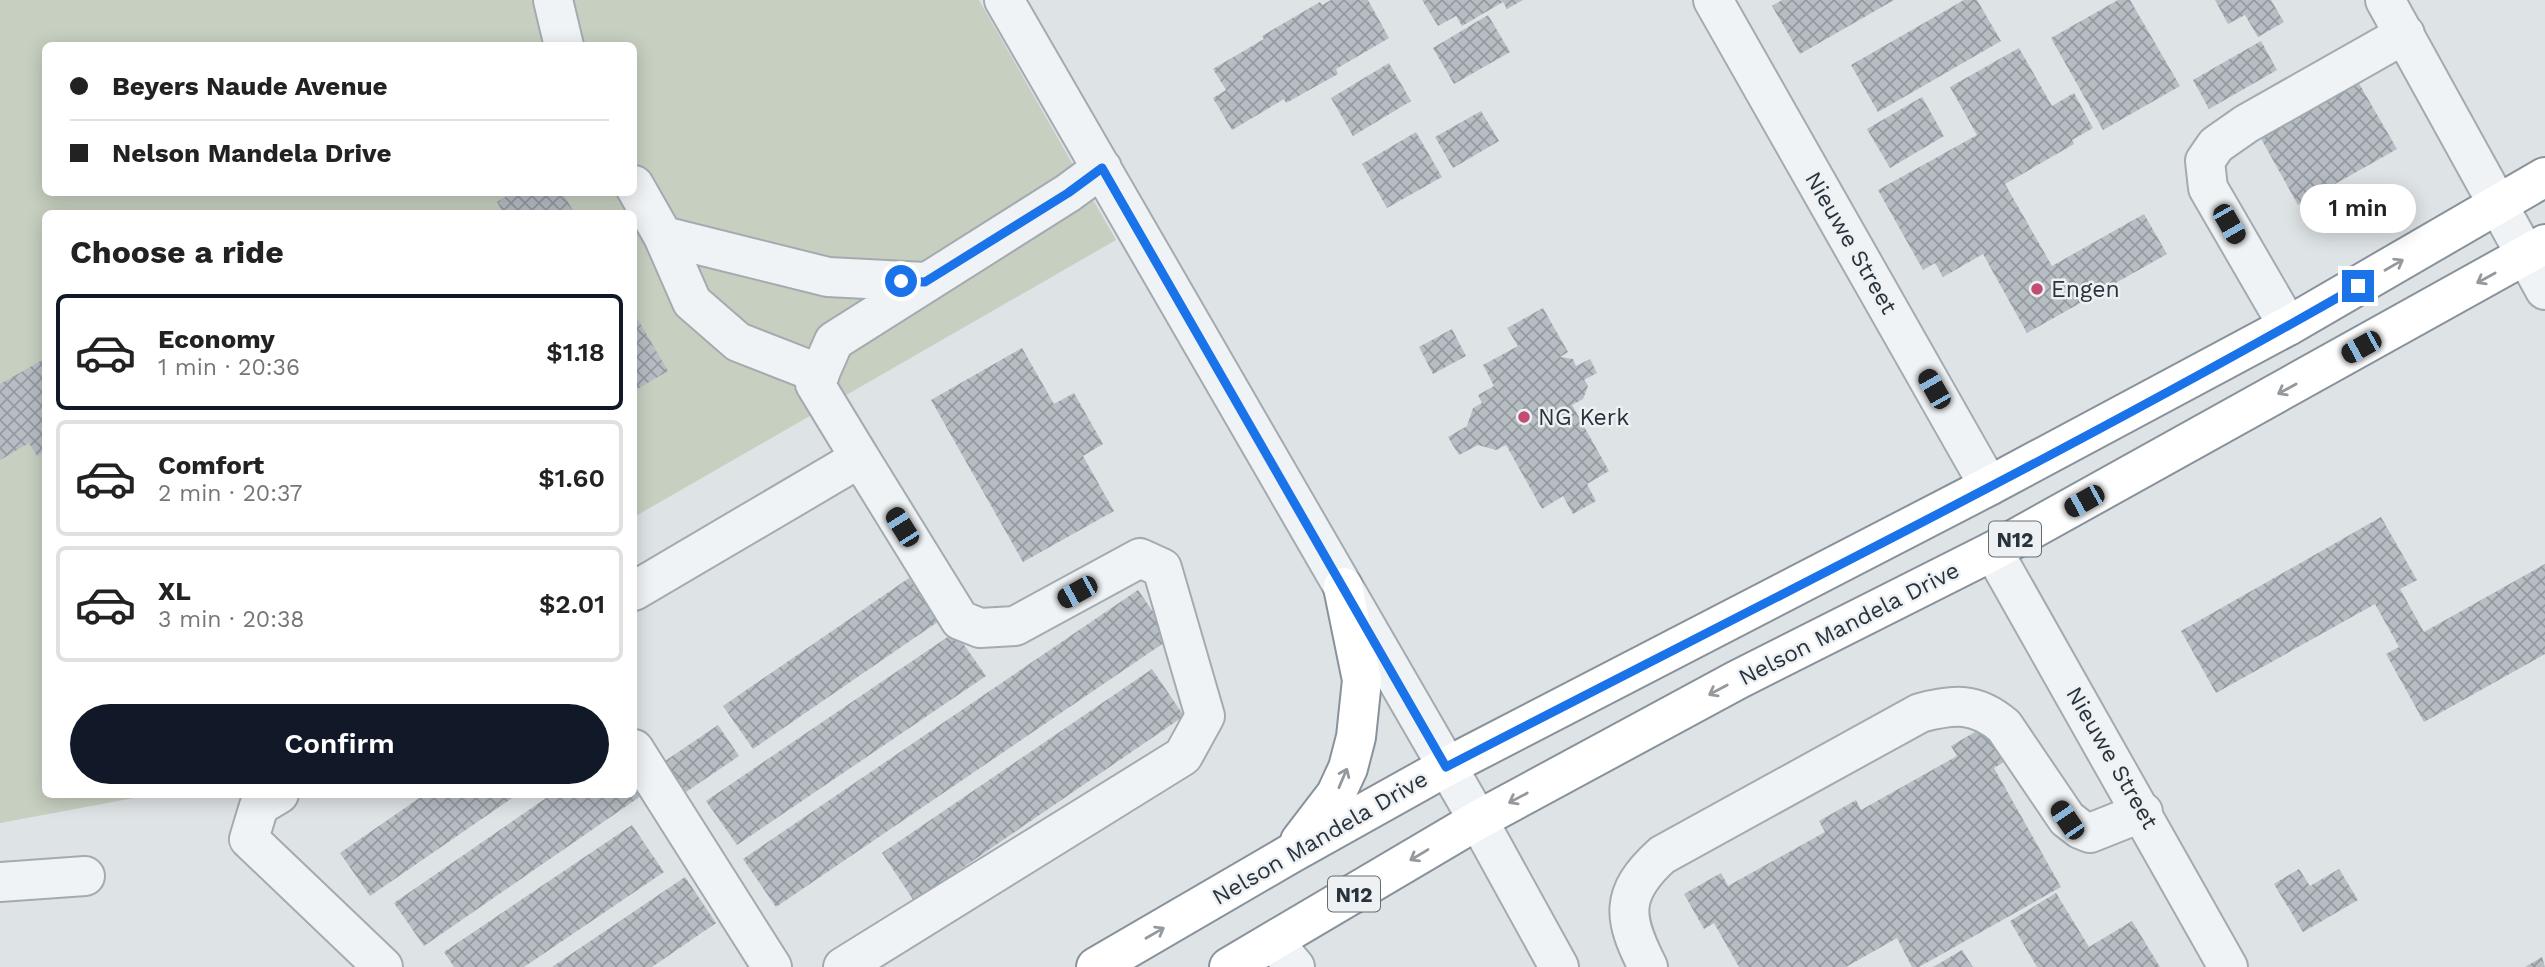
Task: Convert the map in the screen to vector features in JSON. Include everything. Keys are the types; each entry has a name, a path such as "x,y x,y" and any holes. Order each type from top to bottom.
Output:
{"highway":[{"name":"Nelson Mandela Drive","path":"1096,967 1446,767 1989,486 2288,326 2545,177"},
{"name":"Nelson Mandela Drive","path":"1229,967 1285,954 1478,820 1737,680 1993,551 2535,250"},
{"path":"1290,854 1336,794 1348,768 1356,737 1362,680 1343,587"}],"street":[{"path":"553,0 563,42"},
{"path":"1004,0 1478,820 1559,967"},
{"name":"Nieuwe Street","path":"1713,0 1989,486"},
{"path":"2385,0 2498,205 2535,250 2545,290"},
{"path":"2288,326 2208,188 2206,161 2216,145 2246,124 2405,34"},
{"path":"817,379 834,341 1068,193 1102,168"},
{"path":"637,190 663,236 692,302 738,342 817,379 860,458 960,620 980,628 1015,626 1140,558 1162,568 1205,716 1183,756 843,967"},
{"path":"663,236 828,277 925,282"},
{"path":"637,589 860,458"},
{"name":"Nieuwe Street","path":"1993,551 2143,812 2228,967"},
{"path":"1648,967 1633,938 1629,911 1631,895 1643,873 1662,855 1920,713 1946,706 1963,706 1992,715 2004,726 2067,820 2080,830 2090,833 2143,812"},
{"path":"637,754 772,967"},
{"path":"272,798 259,806 249,839 383,967"},
{"path":"0,883 85,876"}],"green space":[{"path":"0,0 979,0 1116,240 637,515 637,210 42,210 42,798 134,798 0,823"}],"building":[{"path":"1331,0 1368,0 1389,38 1336,69 1338,74 1286,103 1284,99 1232,130 1213,98 1226,90 1213,69 1320,2 1322,5"},
{"path":"1422,0 1523,0 1507,9 1503,2 1462,26 1456,16 1438,26"},
{"path":"1782,0 1894,0 1800,54 1772,6"},
{"path":"1964,0 1977,0 2001,41 1878,112 1851,65"},
{"path":"2118,0 2130,0 2180,86 2103,130 2051,38"},
{"path":"2215,0 2271,0 2284,22 2258,37 2245,15 2228,24"},
{"path":"1488,15 1510,52 1454,84 1433,48"},
{"path":"2261,41 2277,70 2209,109 2193,80"},
{"path":"2019,48 2052,106 2074,93 2093,128 2072,140 2074,144 2005,184 2052,266 2144,214 2167,254 2027,333 1983,254 1943,277 1935,263 1923,270 1878,190 1977,135 1950,87"},
{"path":"1389,63 1411,101 1353,136 1331,98"},
{"path":"2357,80 2397,149 2298,205 2259,135"},
{"path":"1922,97 1944,136 1890,168 1867,129"},
{"path":"1481,111 1499,141 1453,168 1435,137"},
{"path":"1416,132 1442,177 1387,208 1362,164"},
{"path":"507,196 564,196 573,210 502,210 497,202"},
{"name":"NG Kerk","path":"1543,308 1568,352 1560,357 1573,359 1576,366 1590,359 1597,373 1584,380 1588,386 1583,399 1572,405 1609,471 1587,484 1596,501 1573,514 1563,496 1542,509 1506,445 1496,450 1478,445 1459,455 1448,437 1467,426 1473,408 1482,403 1478,395 1494,386 1483,365 1518,346 1507,328"},
{"path":"637,318 668,371 637,389"},
{"path":"1452,329 1466,356 1433,374 1419,347"},
{"path":"1022,348 1054,404 1074,393 1103,444 1083,456 1114,511 1023,562 931,400"},
{"path":"42,360 42,453 37,456 29,443 0,460 0,384"},
{"path":"2381,517 2417,580 2400,589 2424,632 2545,564 2545,654 2424,722 2386,654 2399,647 2375,604 2216,693 2181,631"},
{"path":"909,578 939,621 753,749 723,706"},
{"path":"1138,590 1171,638 776,907 743,859"},
{"path":"955,632 986,676 737,845 706,801"},
{"path":"1152,669 1184,716 914,901 882,853"},
{"path":"718,725 739,756 686,792 665,761"},
{"path":"1987,725 2007,760 1994,768 2061,887 1919,967 1912,967 1897,938 1846,967 1739,967 1714,923 1704,929 1684,894 1721,873 1728,886 1825,832 1819,821 1856,800 1861,810 1957,756 1951,746"},
{"path":"637,774 648,791 424,946 394,903 546,798 637,798"},
{"path":"419,798 512,798 370,896 340,853"},
{"path":"632,825 664,872 524,967 454,967 444,952"},
{"path":"2299,869 2310,886 2339,869 2358,900 2303,932 2274,884"},
{"path":"685,877 716,923 652,967 552,967"},
{"path":"2056,893 2089,947 2132,921 2160,967 2037,967 2010,921"},
{"path":"1962,950 1973,967 1933,967"},
{"path":"2542,957 2545,967 2525,967"}],"place":[{"name":"Engen","path":"2037,289"},
{"name":"NG Kerk","path":"1524,417"}],"route":[{"path":"901,281 925,282 1068,193 1102,168 1446,767 1989,486 2358,286"}]}
